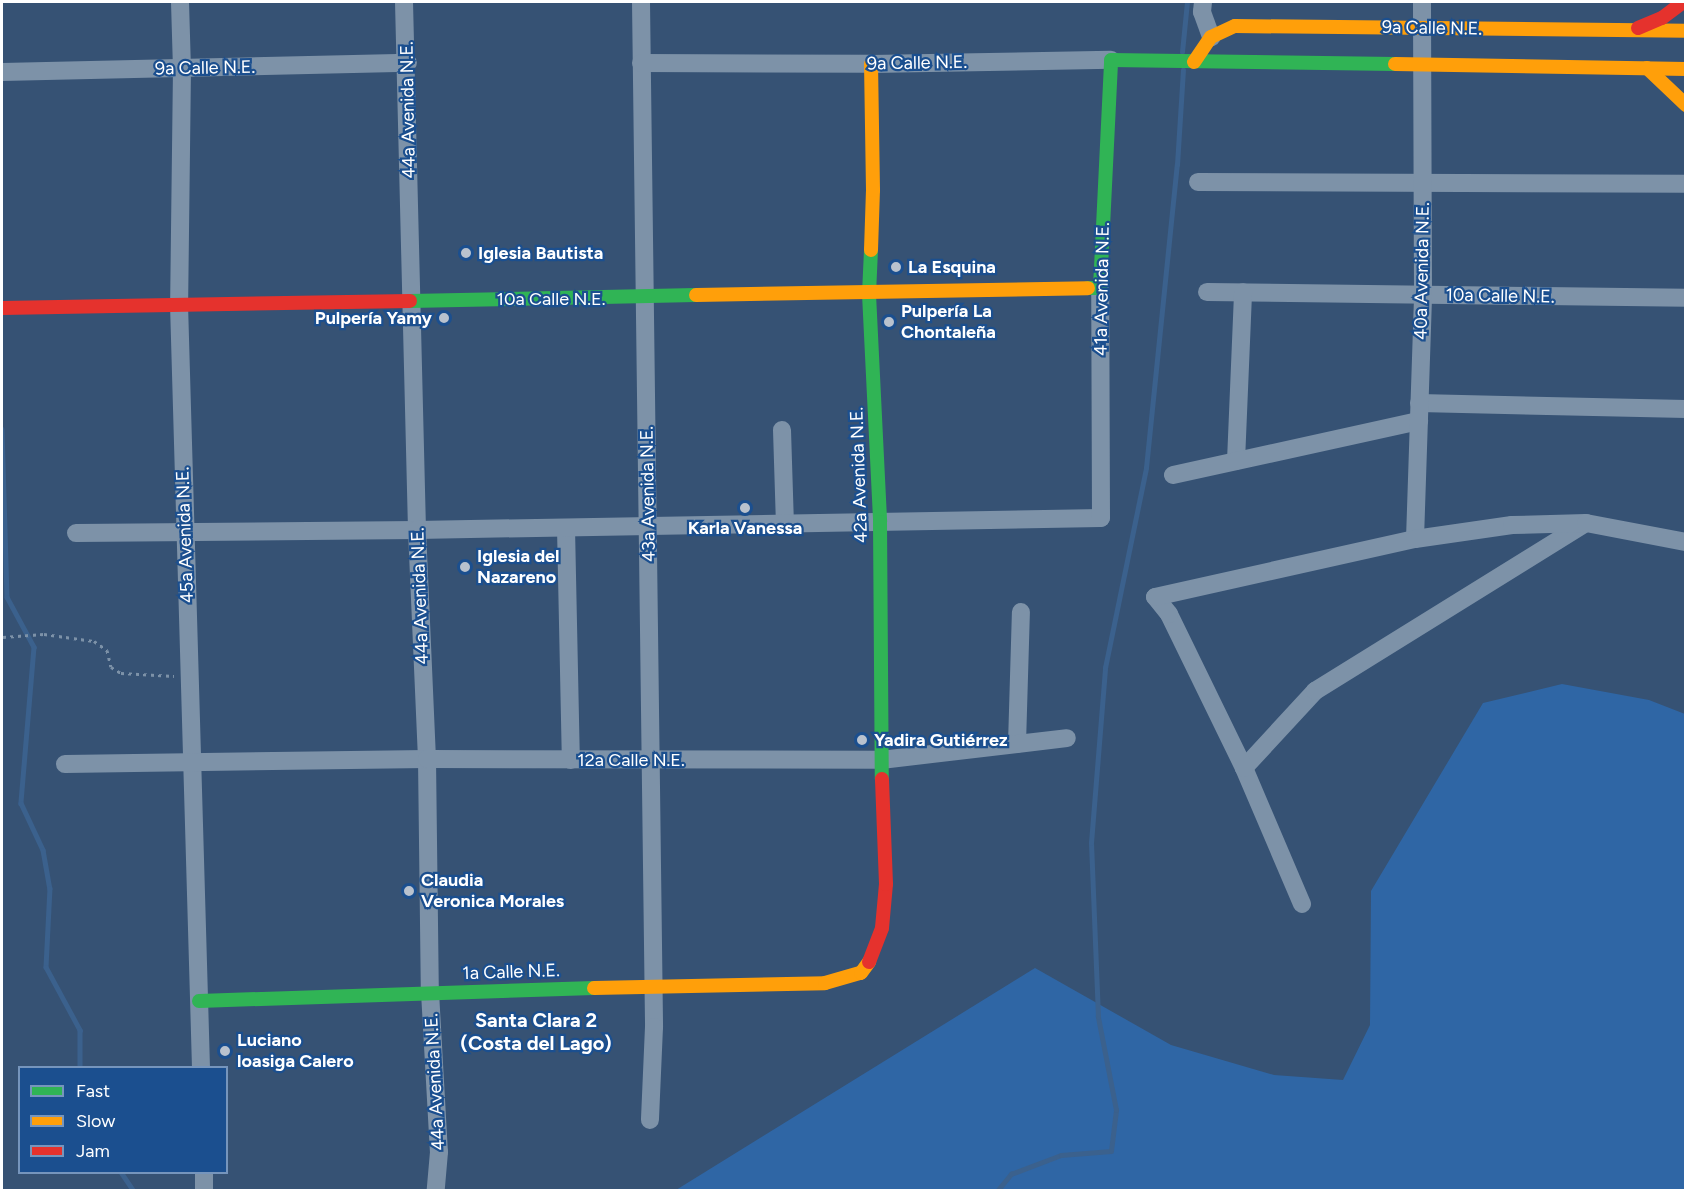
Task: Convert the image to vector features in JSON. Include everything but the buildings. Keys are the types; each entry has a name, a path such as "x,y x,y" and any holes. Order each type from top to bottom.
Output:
{"street":[{"name":"45a Avenida N.E.","path":"180,2 182,68 179,304 201,1066"},
{"name":"44a Avenida N.E.","path":"404,2 408,63 417,530 427,759 430,992 439,1152 436,1191"},
{"name":"43a Avenida N.E.","path":"641,2 649,526 651,986 654,1027 650,1120"},
{"path":"1192,62 1211,38 1202,12 1203,2"},
{"name":"40a Avenida N.E.","path":"1415,539 1423,295 1422,2"},
{"path":"1632,31 1662,18 1683,2"},
{"name":"9a Calle N.E.","path":"1211,38 1235,26 1686,31"},
{"name":"9a Calle N.E.","path":"641,63 871,64 1111,60 1686,69"},
{"name":"41a Avenida N.E.","path":"880,522 1101,518 1100,288 1111,60"},
{"name":"9a Calle N.E.","path":"2,72 408,63"},
{"name":"42a Avenida N.E.","path":"825,983 861,973 872,958 882,928 886,884 881,760 880,522 869,294 873,190 871,64"},
{"path":"1647,68 1686,105"},
{"path":"1198,182 1686,184"},
{"name":"10a Calle N.E.","path":"2,308 1100,288"},
{"name":"10a Calle N.E.","path":"1207,292 1686,298"},
{"path":"1236,461 1243,292"},
{"path":"1173,475 1236,461 1419,412 1686,409"},
{"path":"782,430 785,524"},
{"path":"76,533 880,522"},
{"path":"1244,768 1315,691 1586,523"},
{"path":"1302,904 1244,768 1169,614 1155,597 1415,539 1512,525 1586,523 1686,542"},
{"path":"566,528 571,760"},
{"path":"1017,744 1021,612"},
{"name":"12a Calle N.E.","path":"65,764 427,759 881,760 1067,738"},
{"name":"1a Calle N.E.","path":"199,1001 430,992 825,983"},
{"path":"204,1174 204,1191"}],"path":[{"path":"2,638 44,634 94,641 107,651 111,667 121,673 190,676"}],"shaded area":[{"path":"1562,684 1649,700 1685,714 1685,1190 676,1190 1035,968 1171,1045 1274,1075 1343,1080 1370,1025 1371,891 1483,703"}],"waterway":[{"path":"1182,52 1187,2"},
{"path":"998,1190 1011,1174 1061,1155 1111,1151 1116,1110 1098,1017 1091,843 1105,668 1146,468 1177,165 1183,70"},
{"path":"2,429 7,597 34,647 21,803 43,850 50,888 46,967 80,1030 80,1066"},
{"path":"122,1174 133,1190"}],"traffic: fast":[{"path":"1088,288 1100,288 1111,60 1395,64"},
{"path":"871,250 869,294 880,522 882,779"},
{"path":"410,301 696,295"},
{"path":"199,1001 594,988"}],"traffic: slow":[{"path":"1194,62 1211,37 1235,26 1686,31"},
{"path":"871,64 873,190 871,250"},
{"path":"1395,64 1686,69"},
{"path":"1647,68 1686,105"},
{"path":"696,295 1088,288"},
{"path":"594,988 825,983 861,973 869,962"}],"traffic: jam":[{"path":"1638,28 1662,18 1683,2"},
{"path":"2,308 410,301"},
{"path":"869,962 882,928 886,884 882,779"}],"place":[{"name":"Iglesia Bautista","path":"466,253"},
{"name":"La Esquina","path":"896,267"},
{"name":"Pulpería Yamy","path":"444,318"},
{"name":"Pulpería La Chontaleña","path":"889,322"},
{"name":"Karla Vanessa","path":"745,508"},
{"name":"Iglesia del Nazareno","path":"465,567"},
{"name":"Yadira Gutiérrez","path":"862,740"},
{"name":"Claudia Veronica Morales","path":"409,891"},
{"name":"Luciano loasiga Calero","path":"225,1051"}],"district":[{"name":"Santa Clara 2 (Costa del Lago)","path":"536,1032"}]}
